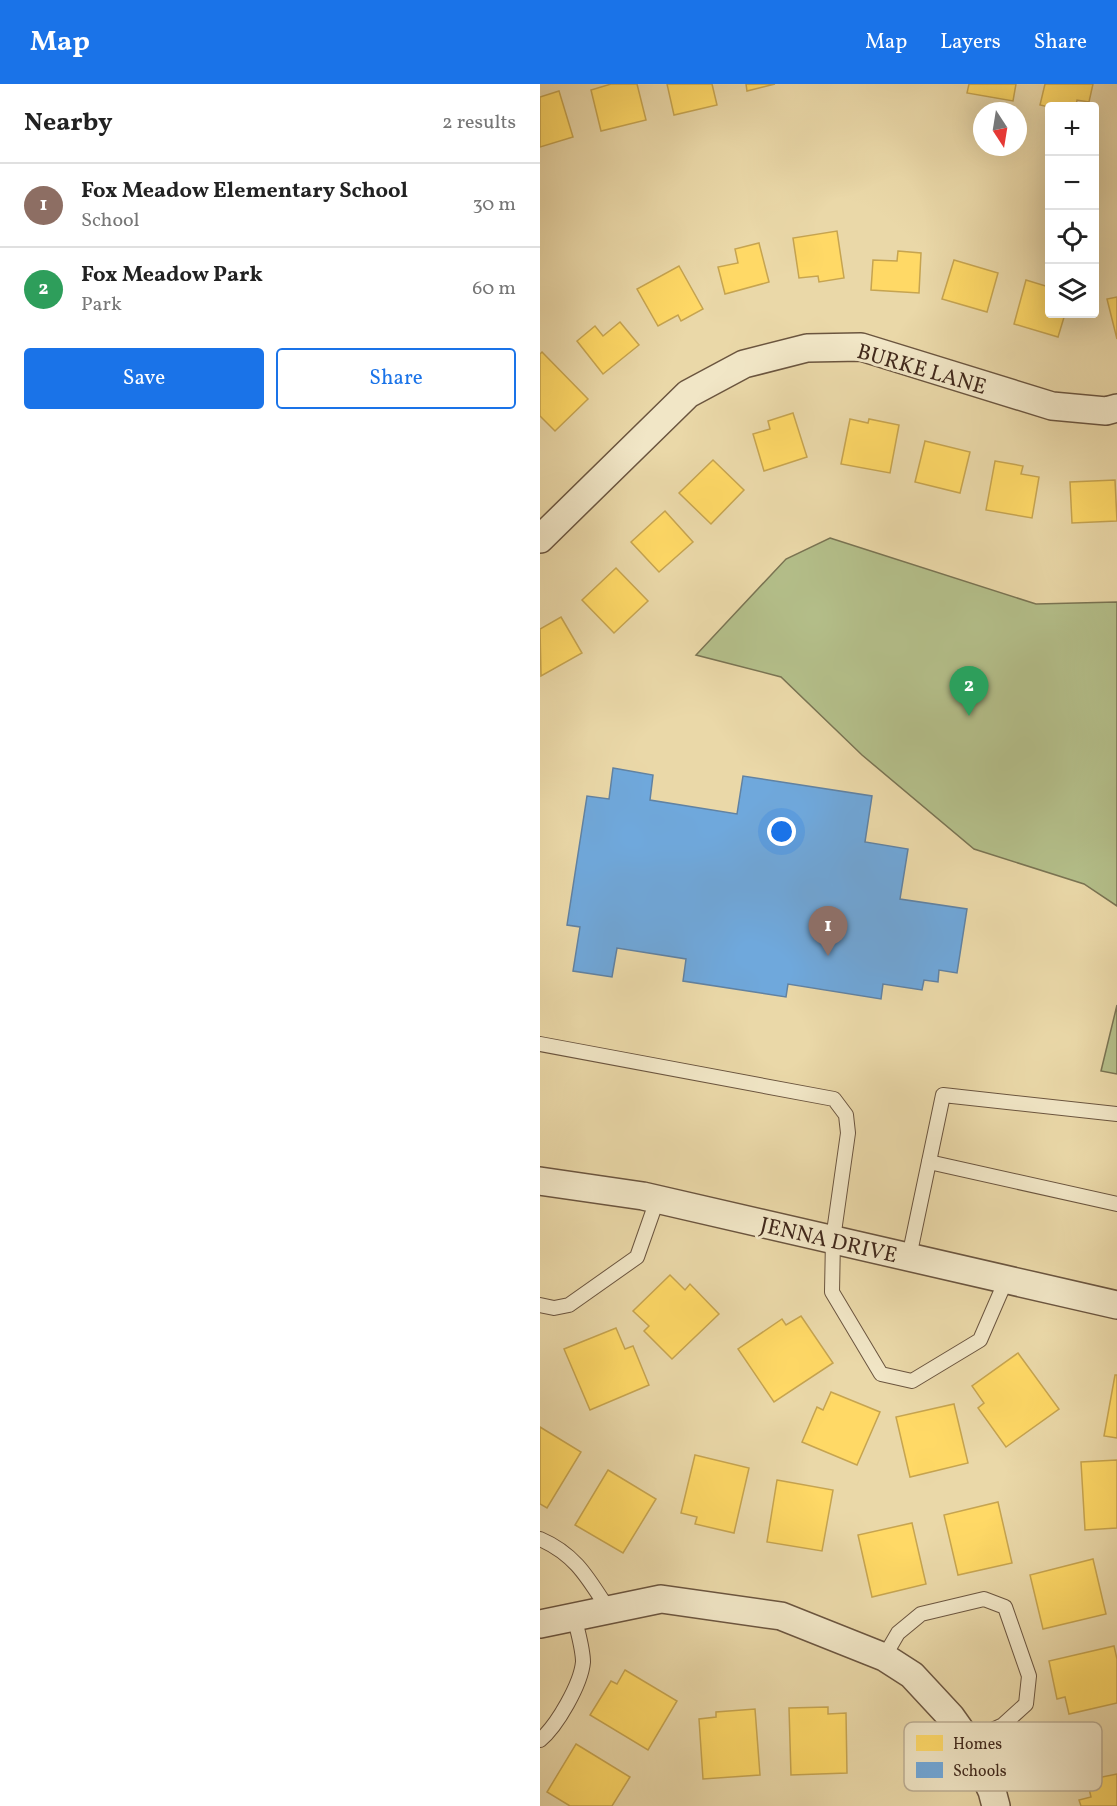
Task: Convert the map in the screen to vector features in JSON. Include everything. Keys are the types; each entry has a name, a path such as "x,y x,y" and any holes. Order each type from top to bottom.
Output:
{"street":[{"name":"BURKE LANE","path":"540,539 688,394 744,364 807,348 861,347 1052,406 1106,411 1117,408"},
{"name":"JENNA DRIVE","path":"540,1181 657,1200 1117,1305"},
{"path":"540,1624 574,1615 661,1599 780,1616 884,1657 912,1676 955,1722"},
{"path":"992,1791 996,1806"}],"lane":[{"path":"540,1044 834,1099 846,1115 848,1133 833,1239 832,1292 881,1374 912,1381 980,1340 1006,1280"},
{"path":"909,1257 943,1095 1117,1114"},
{"path":"929,1162 1117,1204"},
{"path":"540,1305 554,1308 569,1305 637,1257 657,1200"},
{"path":"540,1539 553,1545 580,1565 608,1609"},
{"path":"884,1657 898,1633 921,1614 984,1599 1005,1607 1029,1676 1026,1704 1006,1722"},
{"path":"540,1740 554,1724 579,1682 583,1660 574,1615"}],"green space":[{"path":"830,538 1036,604 1117,602 1117,906 1084,884 974,849 862,755 781,677 696,655 786,559"},
{"path":"1117,1005 1117,1074 1101,1071"}],"building: Homes":[{"path":"611,84 637,84 646,120 601,131 591,90"},
{"path":"667,84 712,84 717,105 674,115"},
{"path":"746,84 775,84 747,91"},
{"path":"969,84 1016,84 1013,101 967,93"},
{"path":"1045,84 1093,84 1089,102 1077,100 1077,102 1045,102 1045,106 1040,105"},
{"path":"559,91 573,137 540,147 540,97"},
{"path":"837,231 844,278 819,282 818,276 799,278 793,238"},
{"path":"759,243 769,282 725,294 718,267 738,263 735,249"},
{"path":"898,251 921,253 919,293 871,290 873,260 897,261"},
{"path":"954,260 998,273 987,312 942,299"},
{"path":"679,266 703,309 681,321 678,315 658,326 637,289"},
{"path":"1026,280 1045,286 1045,318 1064,318 1058,337 1014,324"},
{"path":"1117,297 1117,339 1107,299"},
{"path":"620,322 639,345 603,374 577,341 595,326 603,336"},
{"path":"542,352 588,399 555,431 540,416 540,354"},
{"path":"793,413 807,457 764,471 753,434 770,429 768,421"},
{"path":"850,419 868,423 869,419 899,425 890,473 841,464"},
{"path":"925,441 970,452 960,493 915,482"},
{"path":"713,460 744,490 711,524 679,493"},
{"path":"995,461 1023,466 1021,474 1039,477 1032,518 986,510"},
{"path":"1115,480 1117,521 1072,523 1070,482"},
{"path":"665,511 693,542 659,572 631,542"},
{"path":"616,568 648,601 614,633 582,600"},
{"path":"561,617 582,653 541,676 540,629"},
{"path":"670,1275 685,1290 690,1284 719,1314 672,1359 644,1331 649,1326 633,1311"},
{"path":"801,1316 833,1363 774,1402 738,1349 782,1319 786,1325"},
{"path":"616,1328 625,1349 633,1346 649,1385 590,1410 564,1349"},
{"path":"1018,1353 1059,1409 1006,1447 978,1408 984,1403 972,1386"},
{"path":"1115,1375 1117,1375 1117,1438 1104,1436"},
{"path":"831,1392 880,1412 857,1465 802,1442 817,1407 823,1410"},
{"path":"954,1404 968,1463 910,1477 896,1417"},
{"path":"540,1427 581,1452 547,1508 540,1504"},
{"path":"695,1455 749,1468 734,1533 695,1524 697,1517 681,1513"},
{"path":"1117,1460 1117,1528 1085,1530 1081,1462"},
{"path":"608,1470 656,1499 623,1553 575,1525"},
{"path":"777,1480 833,1490 822,1551 767,1542"},
{"path":"998,1502 1012,1563 958,1575 944,1515"},
{"path":"912,1523 926,1584 872,1597 858,1535"},
{"path":"1093,1559 1106,1614 1043,1629 1030,1575"},
{"path":"1114,1646 1117,1659 1117,1703 1069,1714 1065,1697 1057,1699 1049,1661"},
{"path":"625,1670 677,1701 648,1750 590,1715 611,1681 617,1684"},
{"path":"828,1707 828,1714 846,1713 847,1773 791,1775 789,1708"},
{"path":"755,1709 760,1775 703,1779 699,1719 716,1717 716,1712"},
{"path":"576,1744 630,1777 612,1806 570,1806 547,1792"},
{"path":"1117,1774 1117,1806 1081,1806 1079,1800 1091,1797 1090,1791 1102,1791 1102,1777"}],"building: Schools":[{"path":"613,768 653,775 650,800 737,814 743,776 872,796 865,842 908,849 900,899 967,909 957,973 939,970 938,982 924,980 922,990 883,984 881,999 788,984 786,997 683,981 686,959 617,948 612,977 573,971 580,927 567,925 587,796 609,799"}],"place":[{"name":"Fox Meadow Park","path":"969,716"},
{"name":"Fox Meadow Elementary School","path":"828,956"}]}
